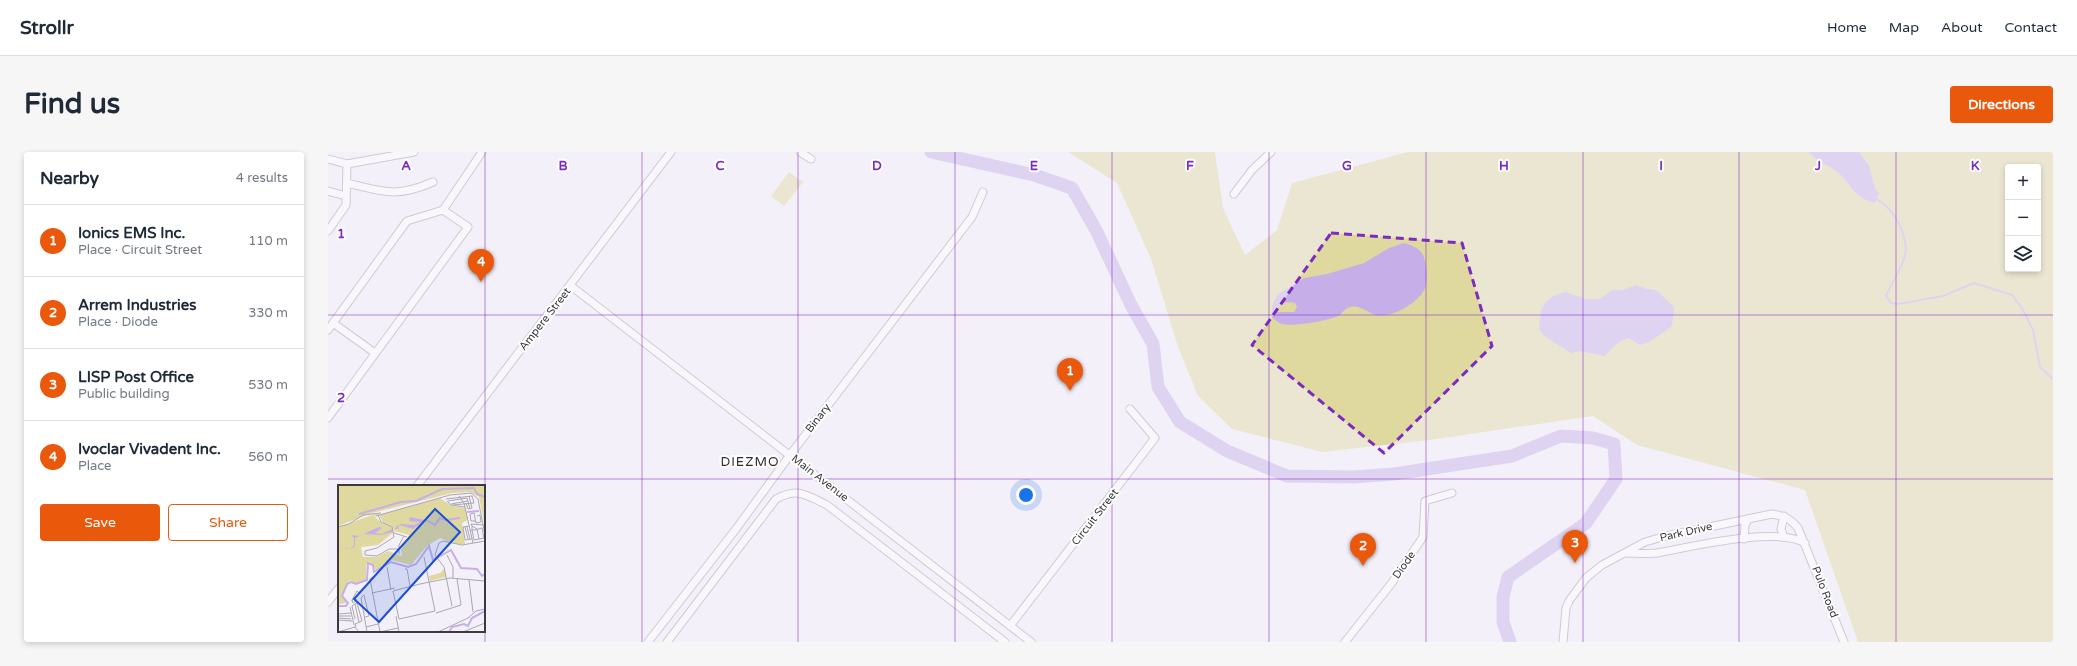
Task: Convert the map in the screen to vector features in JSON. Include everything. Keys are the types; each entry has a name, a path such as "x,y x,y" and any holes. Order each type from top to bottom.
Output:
{"street":[{"path":"328,159 347,164 414,152"},
{"path":"328,330 406,221 443,210 482,152"},
{"name":"Ampere Street","path":"418,485 571,286 671,152"},
{"path":"800,152 811,159"},
{"path":"1234,194 1252,170 1271,152"},
{"path":"328,231 331,222 346,205 347,164"},
{"path":"347,183 388,194 420,187 433,182"},
{"path":"328,191 346,196"},
{"name":"Binary","path":"648,642 731,536 790,455 972,218 984,192"},
{"path":"328,416 468,227 443,210"},
{"name":"Main Avenue","path":"571,286 1031,642"},
{"path":"333,323 376,353"},
{"name":"Circuit Street","path":"1010,626 1155,438 1130,409"},
{"path":"667,642 776,499 788,493 801,492 827,505 1006,642"},
{"name":"Diode","path":"1345,642 1391,584 1423,537 1426,501 1452,493"},
{"name":"Park Drive","path":"1563,642 1566,608 1578,587 1602,565 1645,542 1666,536 1772,514 1784,516"},
{"path":"1784,536 1781,529 1784,516 1791,519 1798,528 1805,543"},
{"path":"1744,539 1745,525 1748,519"},
{"name":"Park Drive","path":"1626,553 1655,553 1702,543 1784,536 1798,538 1805,543"},
{"name":"Pulo Road","path":"1805,543 1844,642"},
{"path":"328,602 338,589"}],"highlighted area":[{"path":"1331,233 1462,243 1492,346 1384,453 1252,345"}],"shaded area":[{"path":"1068,152 1215,152 1223,208 1245,255 1277,230 1292,183 1408,152 2053,152 2053,642 1858,642 1805,490 1637,445 1593,416 1430,440 1322,452 1232,429 1198,396 1178,347 1151,259 1117,183"},
{"path":"1809,152 1859,152 1869,166 1875,188 1879,193 1875,203 1860,197 1838,172 1818,160"},
{"path":"789,172 803,182 784,206 771,196"},
{"path":"1404,243 1418,249 1424,257 1427,282 1422,293 1411,304 1397,312 1382,316 1373,314 1359,307 1352,307 1333,318 1294,325 1281,324 1272,317 1272,306 1277,295 1304,278 1327,274 1364,263 1389,248","holes":["1288,302 1295,303 1297,307 1294,312 1278,312 1277,308 1281,304"]},
{"path":"1636,285 1647,289 1656,290 1673,306 1672,326 1651,341 1640,345 1629,338 1618,343 1605,356 1580,351 1571,353 1543,335 1539,328 1541,310 1545,303 1553,296 1565,292 1586,299 1600,299 1612,290 1622,290"}],"waterway":[{"path":"931,152 1034,175 1072,188 1096,230 1131,305 1153,344 1158,387 1180,422 1227,451 1287,476 1353,477 1394,474 1512,456 1561,436 1593,438 1614,444 1616,479 1586,523 1508,577 1503,597 1503,622 1510,642"},
{"path":"1875,198 1887,207 1896,218 1906,246 1904,259 1886,296 1891,303 1898,304 1943,296 1974,283 2012,295 2023,310 2033,330 2040,367 2053,379"}],"place":[{"name":"Ivoclar Vivadent Inc.","path":"481,282"},
{"name":"Ionics EMS Inc.","path":"1070,391"},
{"name":"LISP Post Office","path":"1575,563"},
{"name":"Arrem Industries","path":"1363,566"}],"district":[{"name":"DIEZMO","path":"750,462"}]}
